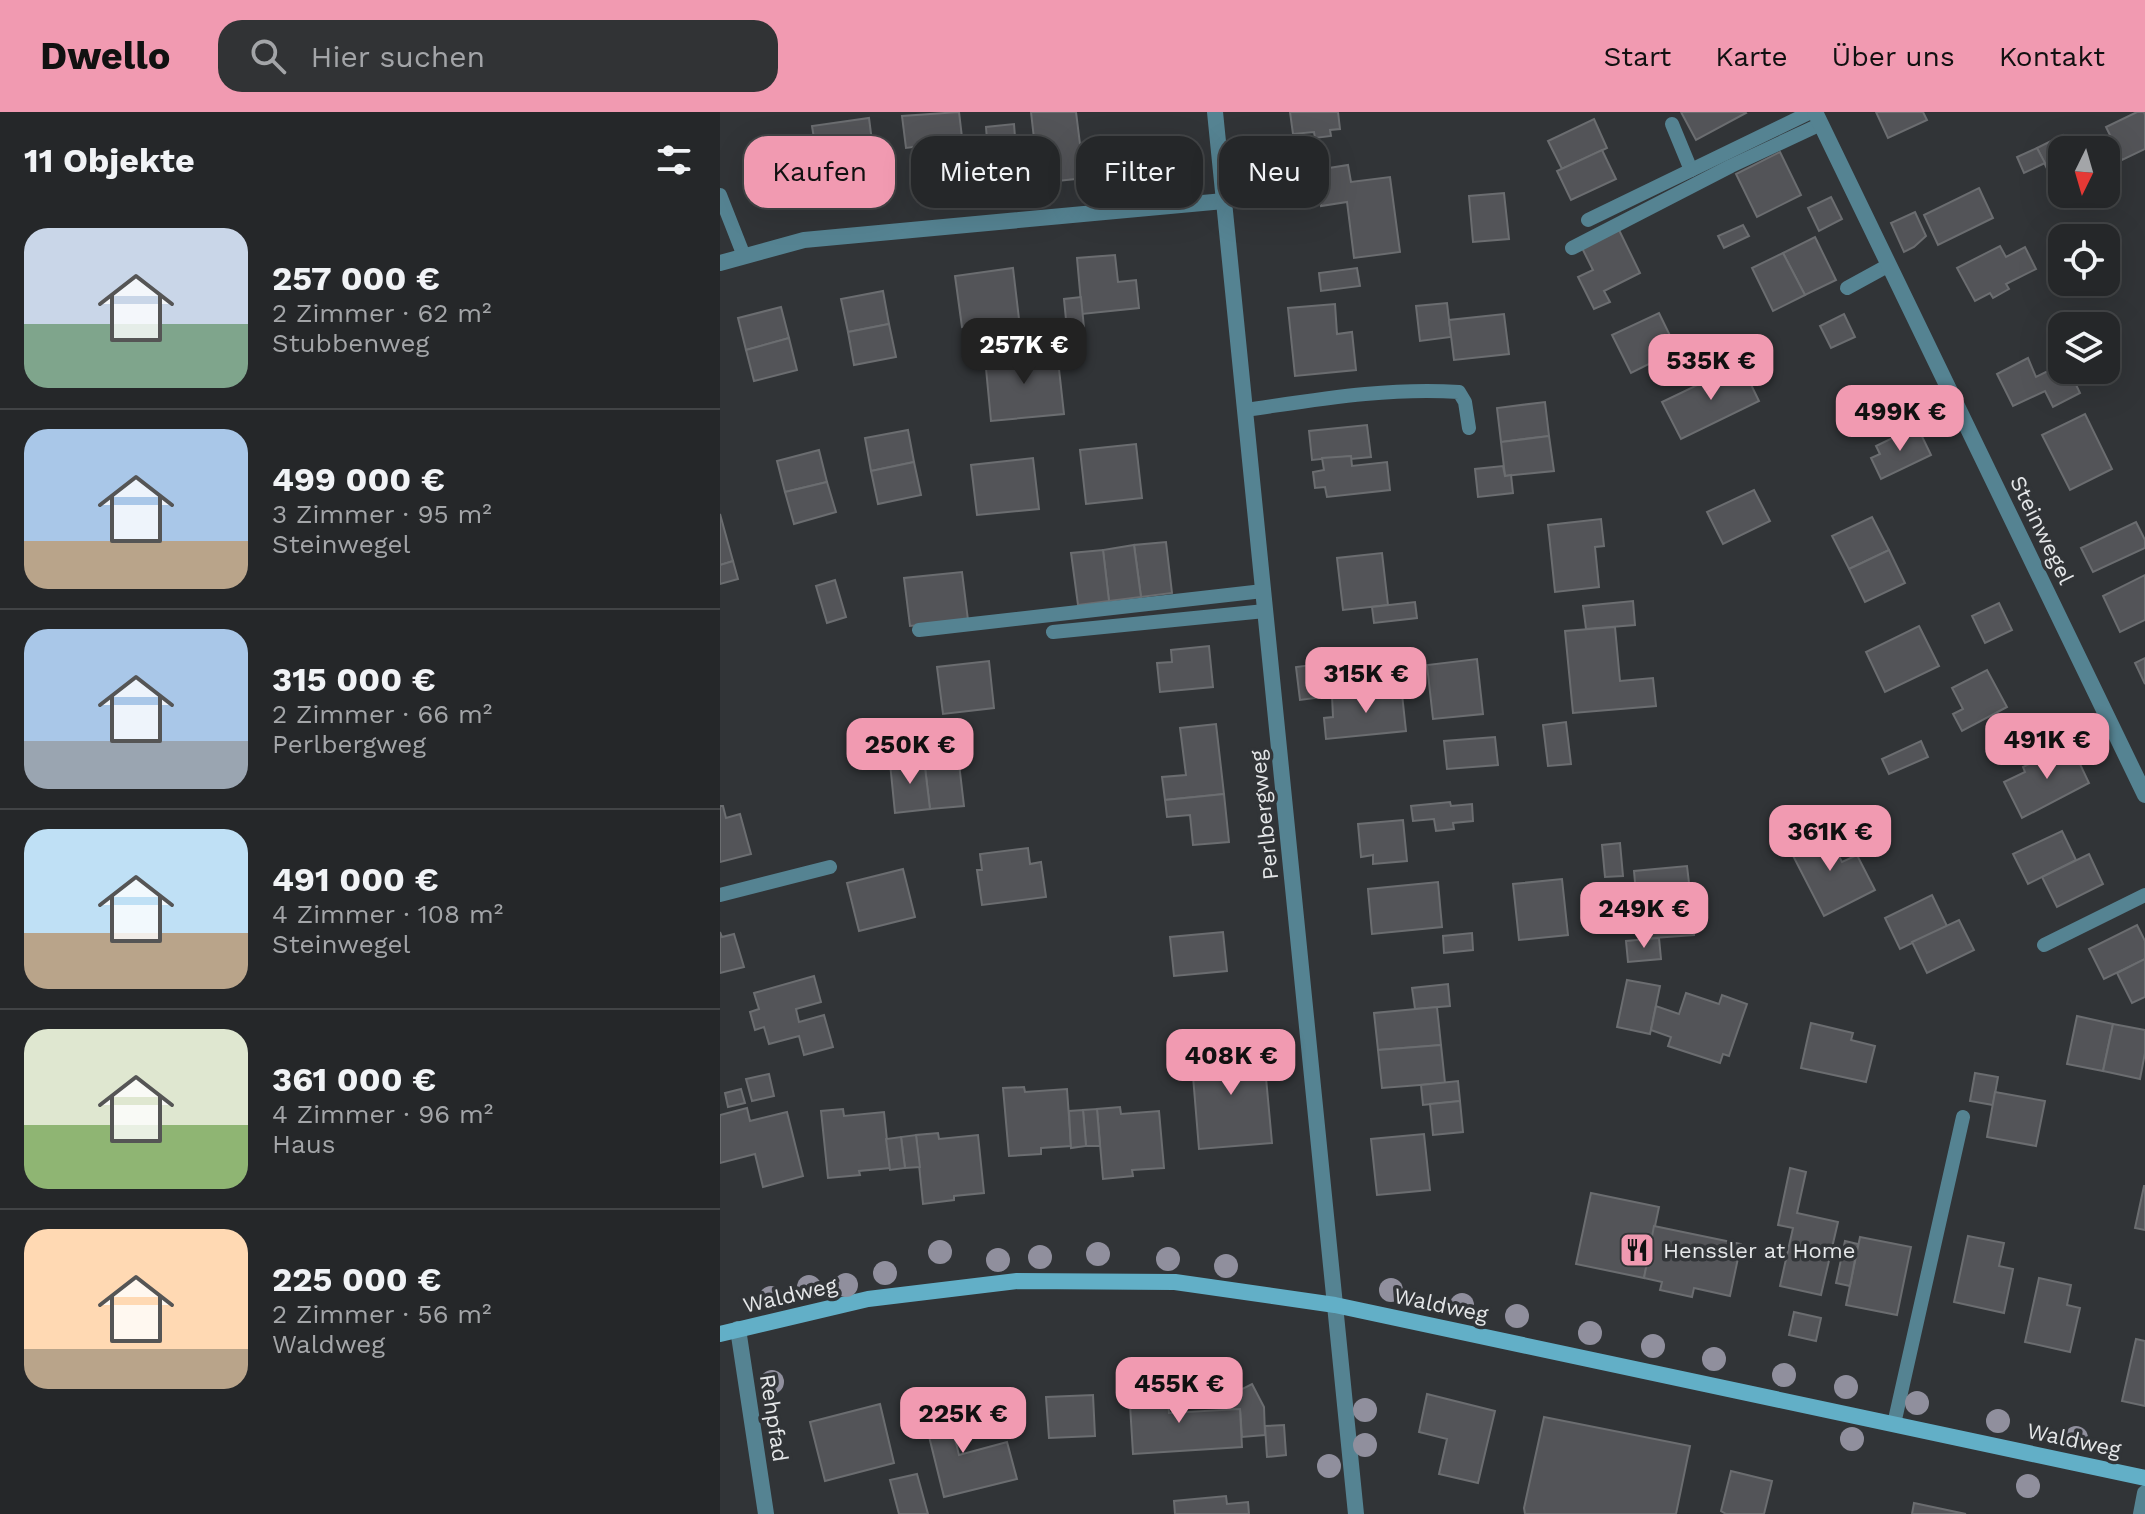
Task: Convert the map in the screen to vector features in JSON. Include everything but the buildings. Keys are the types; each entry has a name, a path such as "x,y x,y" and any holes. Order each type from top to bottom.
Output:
{"main road":[{"name":"Waldweg","path":"720,1334 868,1299 1017,1281 1175,1282 1335,1305 2145,1478"}],"street":[{"name":"Perlbergweg","path":"1215,112 1219,152"},
{"name":"Steinwegel","path":"1816,116 2145,795"},
{"path":"720,263 804,240 1219,201"},
{"name":"Perlbergweg","path":"1225,208 1356,1514"},
{"name":"Rehpfad","path":"738,1329 766,1514"},
{"path":"2141,1514 2145,1493"}],"lane":[{"path":"1588,220 1691,170 1816,116"},
{"path":"1572,248 1731,166 1816,116"},
{"path":"1672,124 1691,170"},
{"path":"720,195 744,256"},
{"path":"1847,288 1889,265"},
{"path":"1245,410 1428,389 1459,392 1465,402 1469,428"},
{"path":"919,630 1263,591"},
{"path":"1053,632 1265,611"},
{"path":"720,895 830,867"},
{"path":"2044,945 2145,895"},
{"path":"1894,1424 1963,1117"}],"place":[{"name":"Henssler at Home","path":"1637,1250"}]}
